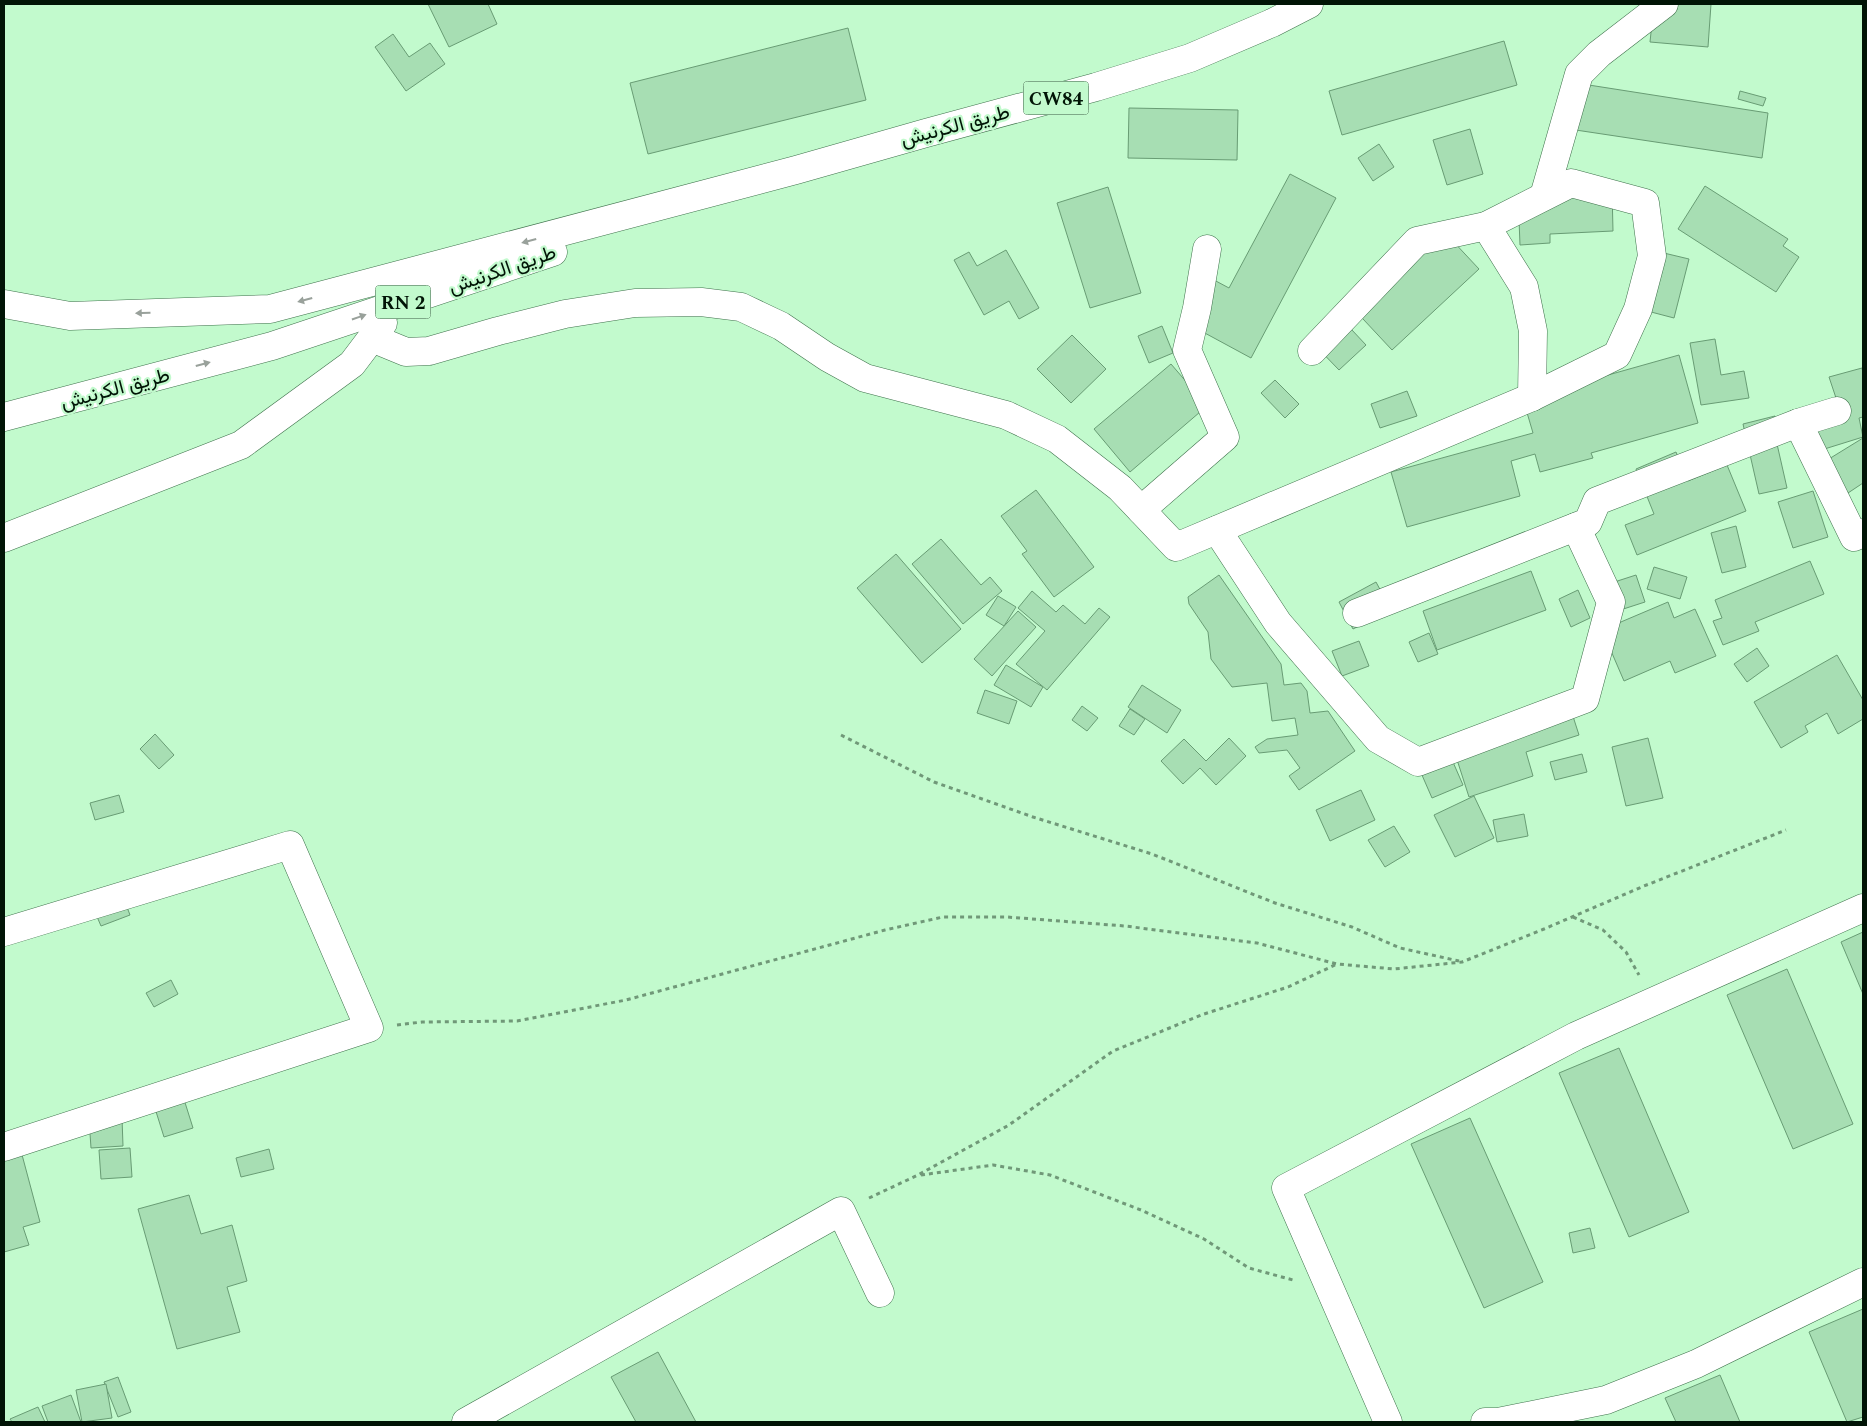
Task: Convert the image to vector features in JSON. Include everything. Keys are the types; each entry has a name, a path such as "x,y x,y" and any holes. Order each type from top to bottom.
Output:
{"street":[{"name":"طريق الكرنيش","path":"4,304 70,316 270,310 796,170 926,132 1096,87 1190,58 1272,23 1309,4"},
{"path":"1544,196 1579,74 1599,54 1664,4"},
{"name":"طريق الكرنيش","path":"4,417 272,346 796,170"},
{"path":"372,338 406,352 429,351 565,314 635,302 700,302 741,307 781,326 827,357 865,378 1006,415 1057,439 1120,488 1176,547 1532,396 1617,355 1638,309 1652,256 1644,203 1571,183 1486,226 1416,241 1312,351"},
{"path":"1486,226 1524,287 1533,331 1532,396"},
{"path":"1141,510 1225,437 1187,350 1197,308 1207,250"},
{"path":"4,538 241,445 352,364 398,304"},
{"path":"1357,613 1588,522 1597,501 1798,423 1837,411"},
{"path":"1798,423 1854,537 1863,533"},
{"path":"1217,530 1278,623 1378,739 1418,762 1585,699 1611,602 1576,527"},
{"path":"4,932 290,845 369,1028 4,1147"},
{"path":"1388,1422 1286,1188 1576,1036 1863,908"},
{"path":"466,1422 841,1211 880,1293"},
{"path":"1485,1422 1498,1422 1606,1400 1696,1364 1863,1282"}],"path":[{"path":"841,735 934,782 1033,817 1152,854 1274,903 1352,927 1400,948 1462,962"},
{"path":"369,1028 422,1022 517,1021 616,1002 886,930 943,917 1007,918 1134,927 1258,943 1337,964 1394,969 1462,962 1644,886 1786,830"},
{"path":"1572,917 1602,930 1626,952 1654,1002"},
{"path":"841,1211 918,1176 1009,1125 1113,1051 1204,1014 1288,986 1337,964"},
{"path":"918,1176 993,1165 1050,1175 1141,1210 1204,1239 1249,1268 1290,1280 1327,1281"}],"building":[{"path":"428,4 488,4 497,24 449,47"},
{"path":"1654,4 1711,4 1708,47 1650,42"},
{"path":"848,28 866,100 648,154 630,83"},
{"path":"393,34 409,57 430,43 445,64 406,91 375,47"},
{"path":"1504,41 1517,85 1342,135 1329,91"},
{"path":"1576,83 1768,113 1762,158 1569,129"},
{"path":"1740,91 1766,98 1763,106 1738,99"},
{"path":"1129,108 1238,110 1237,160 1128,158"},
{"path":"1470,129 1483,174 1447,185 1433,140"},
{"path":"1379,144 1394,167 1373,181 1358,158"},
{"path":"1290,174 1336,198 1251,358 1190,325 1214,280 1229,288"},
{"path":"1705,186 1788,239 1783,246 1799,257 1776,292 1678,229"},
{"path":"1108,187 1141,293 1090,308 1057,203"},
{"path":"1612,190 1613,231 1550,234 1550,243 1520,245 1518,194"},
{"path":"1436,223 1479,269 1392,350 1349,304"},
{"path":"1647,249 1689,259 1674,318 1632,307"},
{"path":"1006,250 1039,308 1019,319 1009,301 984,315 954,260 969,252 977,266"},
{"path":"1337,314 1366,345 1339,370 1310,340"},
{"path":"1162,326 1173,353 1149,363 1138,336"},
{"path":"1072,335 1106,369 1071,403 1037,369"},
{"path":"1715,339 1721,375 1744,371 1749,398 1701,405 1690,343"},
{"path":"1679,355 1698,423 1591,453 1593,458 1540,472 1535,454 1511,461 1520,496 1407,527 1391,472 1533,433 1523,399"},
{"path":"1171,364 1207,406 1130,472 1094,429"},
{"path":"1862,368 1863,417 1859,418 1863,437 1818,451 1807,413 1838,404 1829,377"},
{"path":"1275,380 1299,404 1285,418 1261,393"},
{"path":"1407,391 1417,416 1380,428 1371,404"},
{"path":"1775,416 1781,443 1777,444 1787,488 1759,494 1743,424"},
{"path":"1863,438 1863,483 1845,495 1824,462"},
{"path":"1676,452 1688,481 1727,465 1746,511 1637,555 1625,525 1654,514 1636,469"},
{"path":"1036,490 1094,567 1054,597 1022,554 1027,551 1001,516"},
{"path":"1813,491 1828,537 1793,548 1778,502"},
{"path":"1736,526 1746,567 1722,573 1711,533"},
{"path":"941,539 981,585 990,577 1002,591 963,624 912,564"},
{"path":"896,554 961,629 922,663 857,588"},
{"path":"1810,561 1824,594 1755,622 1759,631 1723,645 1713,621 1722,618 1715,600"},
{"path":"1654,567 1687,577 1680,599 1647,589"},
{"path":"1531,571 1546,610 1437,650 1423,611"},
{"path":"1219,575 1281,664 1284,685 1301,683 1307,691 1310,713 1328,711 1355,751 1299,790 1289,776 1300,768 1287,750 1259,753 1255,747 1267,739 1298,735 1295,718 1272,721 1267,683 1232,687 1211,659 1208,632 1189,604 1188,597"},
{"path":"1636,575 1645,602 1611,613 1602,586"},
{"path":"1376,582 1391,610 1353,629 1339,602"},
{"path":"1578,590 1590,618 1571,627 1559,599"},
{"path":"1032,591 1056,612 1063,605 1085,624 1099,608 1110,617 1047,690 1016,664 1045,631 1018,608"},
{"path":"998,596 1016,607 1004,626 986,615"},
{"path":"1668,602 1674,618 1695,609 1716,656 1675,673 1670,661 1624,681 1602,630"},
{"path":"1018,611 1036,627 992,676 974,659"},
{"path":"1429,633 1438,654 1418,662 1409,642"},
{"path":"1359,641 1369,666 1342,676 1332,651"},
{"path":"1757,648 1769,666 1747,682 1734,664"},
{"path":"1837,655 1863,700 1863,719 1838,734 1827,713 1805,726 1808,732 1781,748 1754,702"},
{"path":"1006,665 1043,687 1031,707 994,685"},
{"path":"1142,685 1181,710 1167,733 1128,707"},
{"path":"985,690 1017,701 1009,724 977,713"},
{"path":"1082,706 1098,718 1087,731 1072,720"},
{"path":"1570,707 1579,735 1526,752 1533,776 1469,797 1452,744"},
{"path":"1130,709 1145,719 1134,735 1119,726"},
{"path":"155,734 174,755 159,769 140,749"},
{"path":"1229,738 1246,756 1216,785 1200,768 1183,784 1161,761 1184,739 1206,761"},
{"path":"1648,738 1663,798 1626,806 1612,747"},
{"path":"1449,753 1463,785 1432,798 1418,766"},
{"path":"1582,754 1587,772 1555,780 1550,762"},
{"path":"1361,790 1375,820 1330,841 1316,810"},
{"path":"119,795 124,812 95,820 90,803"},
{"path":"1474,796 1494,838 1455,857 1434,815"},
{"path":"1524,814 1528,836 1497,842 1493,820"},
{"path":"1394,826 1410,852 1385,867 1368,840"},
{"path":"119,886 130,915 101,926 89,898"},
{"path":"1863,932 1863,994 1841,942"},
{"path":"1787,969 1853,1124 1793,1149 1727,995"},
{"path":"171,980 178,994 154,1007 146,993"},
{"path":"1619,1048 1689,1212 1629,1237 1559,1073"},
{"path":"182,1093 193,1128 164,1137 153,1102"},
{"path":"122,1118 123,1146 91,1148 89,1119"},
{"path":"1470,1118 1543,1282 1484,1308 1411,1144"},
{"path":"130,1148 132,1177 101,1179 99,1150"},
{"path":"269,1149 274,1169 241,1177 236,1158"},
{"path":"21,1151 40,1222 23,1227 29,1245 4,1252 4,1155"},
{"path":"189,1195 201,1234 232,1225 247,1281 227,1287 240,1332 177,1349 138,1209"},
{"path":"1590,1228 1595,1248 1573,1253 1569,1233"},
{"path":"1863,1309 1863,1417 1847,1422 1809,1332"},
{"path":"658,1352 696,1422 636,1422 611,1377"},
{"path":"1720,1375 1740,1422 1676,1422 1665,1398"},
{"path":"118,1377 131,1412 118,1417 104,1382"},
{"path":"106,1384 112,1418 82,1422 76,1390"},
{"path":"71,1395 81,1422 48,1422 42,1406"},
{"path":"38,1407 45,1422 12,1422 10,1419"}]}
